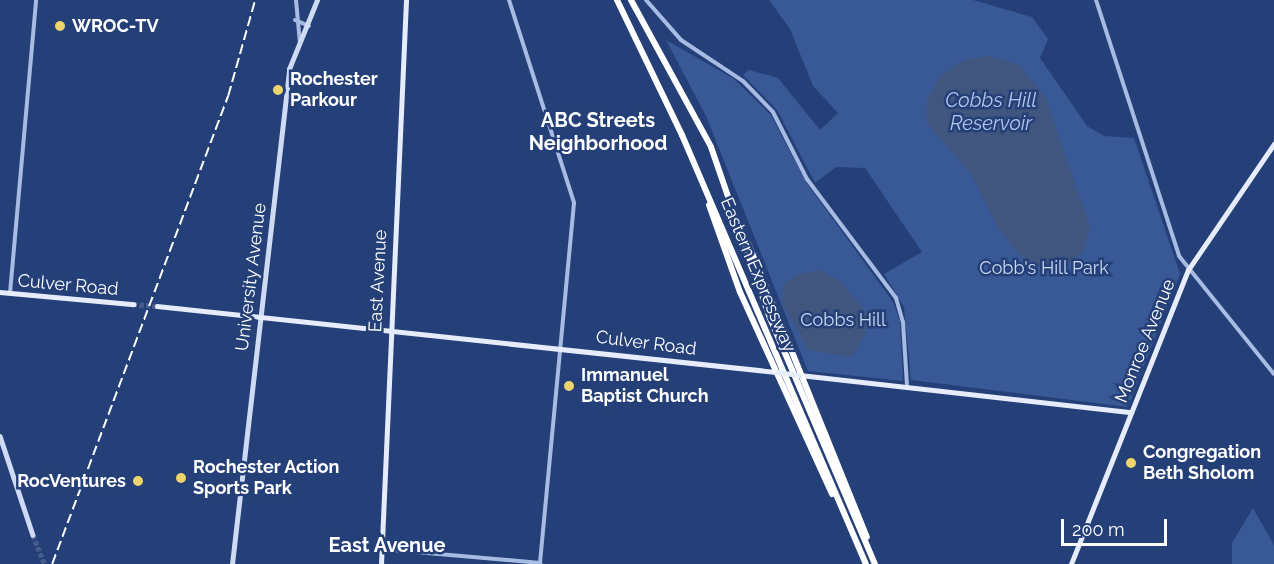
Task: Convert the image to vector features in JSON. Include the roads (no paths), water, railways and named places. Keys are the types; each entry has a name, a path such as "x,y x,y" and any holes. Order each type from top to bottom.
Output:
{"highway":[{"name":"Eastern Expressway","path":"617,0 693,159 866,564"},
{"name":"Eastern Expressway","path":"631,0 694,112 727,189 770,318 875,564"},
{"path":"693,159 776,372 858,545"},
{"path":"727,189 801,375 849,482 875,564"}],"main road":[{"name":"University Avenue","path":"232,564 289,69 318,0"},
{"name":"East Avenue","path":"381,564 406,0"},
{"name":"Monroe Avenue","path":"1071,564 1188,270 1274,144"},
{"name":"Culver Road","path":"0,292 133,304"},
{"name":"Culver Road","path":"157,306 390,327 1131,412"},
{"path":"0,436 33,535"}],"street":[{"path":"10,293 36,0"},
{"path":"296,0 294,19 300,44"},
{"path":"381,549 540,564 574,203 508,0"},
{"path":"646,0 681,40 743,81 773,112 807,179 896,298 903,322 907,386"},
{"path":"1096,0 1163,215 1188,270 1274,374"},
{"path":"294,19 299,26 309,26"}],"water":[{"name":"Cobbs Hill Reservoir","path":"988,56 1019,65 1045,96 1090,227 1083,252 1065,266 1042,268 1019,254 996,224 970,172 927,123 927,100 940,77 963,61"},
{"path":"821,270 840,281 866,312 865,334 852,357 809,350 782,303 784,284 798,274"}],"tunnel":[{"path":"133,304 157,306"},
{"path":"33,535 45,564"}],"railway":[{"path":"52,564 228,96 255,0"}],"place":[{"name":"WROC-TV","path":"60,26"},
{"name":"Rochester Parkour","path":"278,90"},
{"name":"Immanuel Baptist Church","path":"569,386"},
{"name":"Congregation Beth Sholom","path":"1131,463"},
{"name":"Rochester Action Sports Park","path":"181,478"},
{"name":"RocVentures","path":"138,481"}],"district":[{"name":"ABC Streets Neighborhood","path":"598,132"},
{"name":"East Avenue","path":"387,545"}],"park label":[{"name":"Cobb's Hill Park","path":"1044,268"},
{"name":"Cobbs Hill","path":"843,320"}]}
